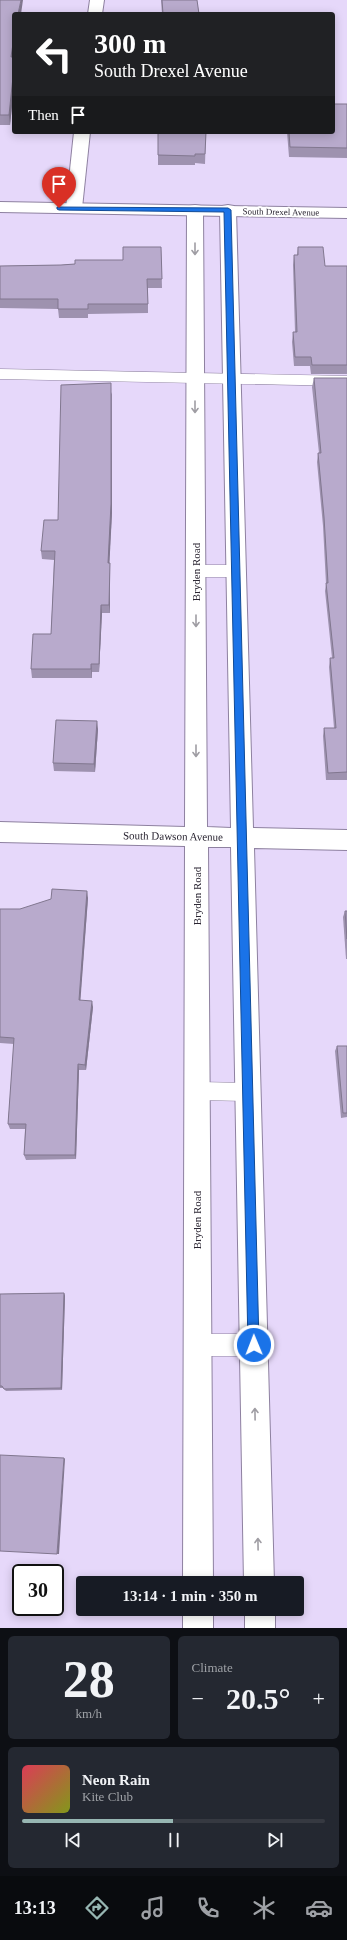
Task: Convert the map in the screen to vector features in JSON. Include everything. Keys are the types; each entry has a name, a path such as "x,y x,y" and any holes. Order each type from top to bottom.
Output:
{"street":[{"path":"95,12 96,0"},
{"path":"74,208 82,134"},
{"name":"South Drexel Avenue","path":"0,207 347,213"},
{"name":"Bryden Road","path":"195,210 198,1576"},
{"path":"228,210 259,1576"},
{"name":"South Dawson Avenue","path":"0,832 347,840"},
{"path":"198,1616 198,1628"},
{"path":"260,1616 260,1628"}],"lane":[{"path":"0,374 347,381"},
{"path":"196,571 236,571"},
{"path":"197,1091 248,1092"},
{"path":"198,1345 254,1345"}],"building":[{"path":"0,0 21,0 18,12 12,12 12,86 9,115 0,115"},
{"path":"162,0 197,0 199,12 163,12"},
{"path":"335,104 347,104 347,148 290,147 289,134 335,134"},
{"path":"158,134 206,134 205,154 195,154 195,156 158,155"},
{"path":"123,247 161,247 162,279 147,279 148,304 88,304 88,309 58,309 58,299 0,299 0,266 75,264 75,260 123,260"},
{"path":"298,247 323,247 325,266 347,266 347,365 312,365 311,357 295,357 293,332 297,332 294,255 298,255"},
{"path":"314,378 347,378 347,772 328,773 324,728 336,728 330,658 334,658 326,583 328,583 324,517 318,453 321,453"},
{"path":"111,383 111,504 108,563 110,563 109,605 101,605 99,664 91,664 91,669 31,669 33,634 51,634 55,551 41,551 44,520 58,520 61,385"},
{"path":"56,720 97,721 94,764 53,763"},
{"path":"52,889 87,891 79,1000 92,1001 85,1065 78,1064 75,1155 24,1155 26,1124 8,1124 14,1038 0,1037 0,909 20,909 51,899"},
{"path":"345,911 347,911 347,939"},
{"path":"337,1046 347,1046 347,1113 343,1113"},
{"path":"64,1293 61,1388 4,1389 0,1386 0,1294"},
{"path":"0,1455 64,1458 57,1554 0,1551"}],"route":[{"path":"59,208 228,210 254,1345"}]}
